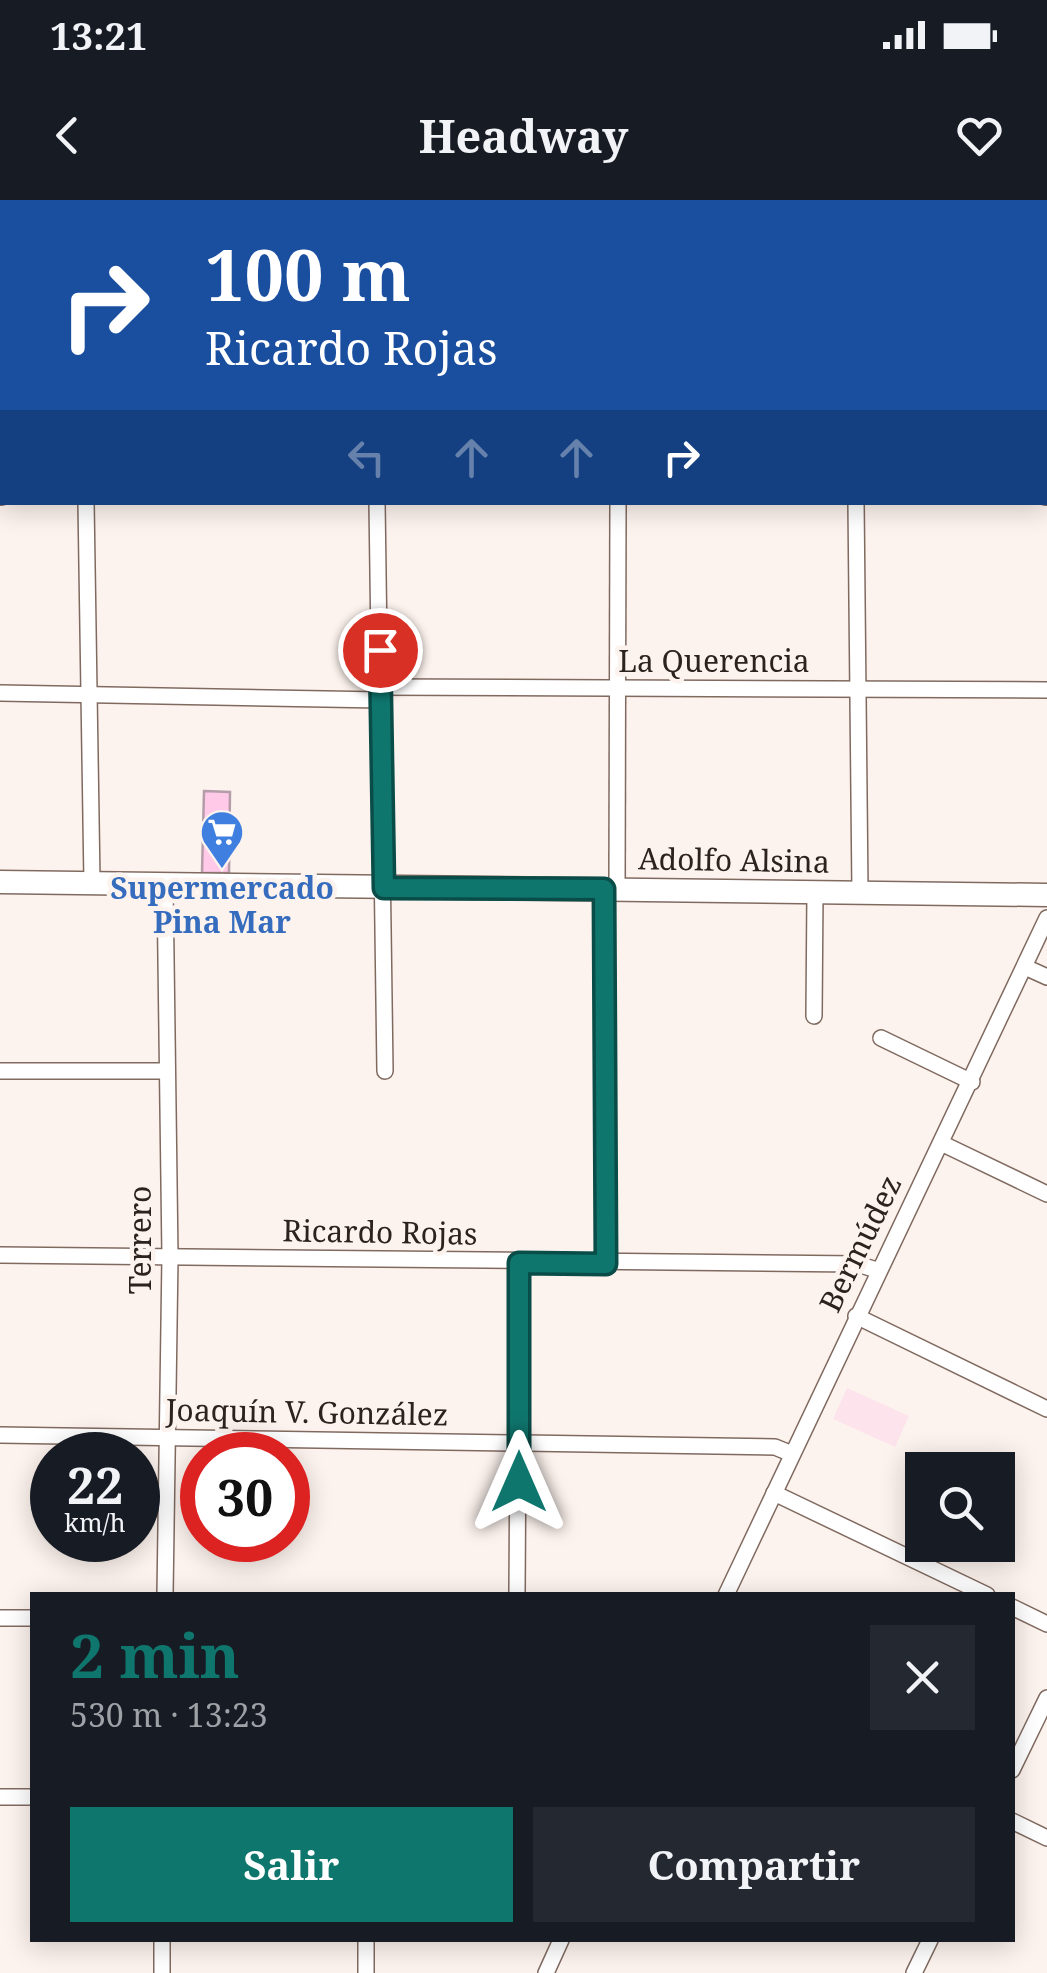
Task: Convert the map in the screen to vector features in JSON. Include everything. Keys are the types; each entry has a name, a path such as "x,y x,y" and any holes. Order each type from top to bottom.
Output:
{"street":[{"path":"86,505 92,882"},
{"path":"377,505 384,1072"},
{"path":"606,1264 618,505"},
{"path":"856,505 860,892"},
{"name":"La Querencia","path":"0,694 1047,690"},
{"name":"Adolfo Alsina","path":"0,882 1047,895"},
{"name":"Terrero","path":"165,884 170,1256 165,1592"},
{"path":"814,1016 815,892"},
{"name":"Bermúdez","path":"727,1592 1047,918"},
{"path":"1025,967 1047,977"},
{"path":"881,1038 972,1082"},
{"path":"0,1071 167,1071"},
{"path":"940,1143 1047,1194"},
{"name":"Ricardo Rojas","path":"0,1255 857,1264 878,1270"},
{"path":"517,1592 519,1263"},
{"path":"856,1316 1047,1409"},
{"name":"Joaquín V. González","path":"0,1436 775,1447 792,1454"},
{"path":"774,1494 981,1592"},
{"path":"1015,1608 1047,1624"},
{"path":"0,1618 30,1618"},
{"path":"1015,1764 1047,1698"},
{"path":"0,1797 30,1797"},
{"path":"1015,1822 1047,1838"},
{"path":"162,1942 162,1973"},
{"path":"366,1942 366,1973"},
{"path":"546,1973 561,1942"},
{"path":"914,1973 929,1942"}],"shaded area":[{"path":"847,1388 909,1416 895,1447 833,1419"}],"building":[{"path":"204,791 230,792 229,873 202,873"}],"place":[{"name":"Supermercado Pina Mar","path":"222,870"}],"route":[{"path":"380,650 384,888 604,889 606,1264 519,1263 519,1482"}]}
